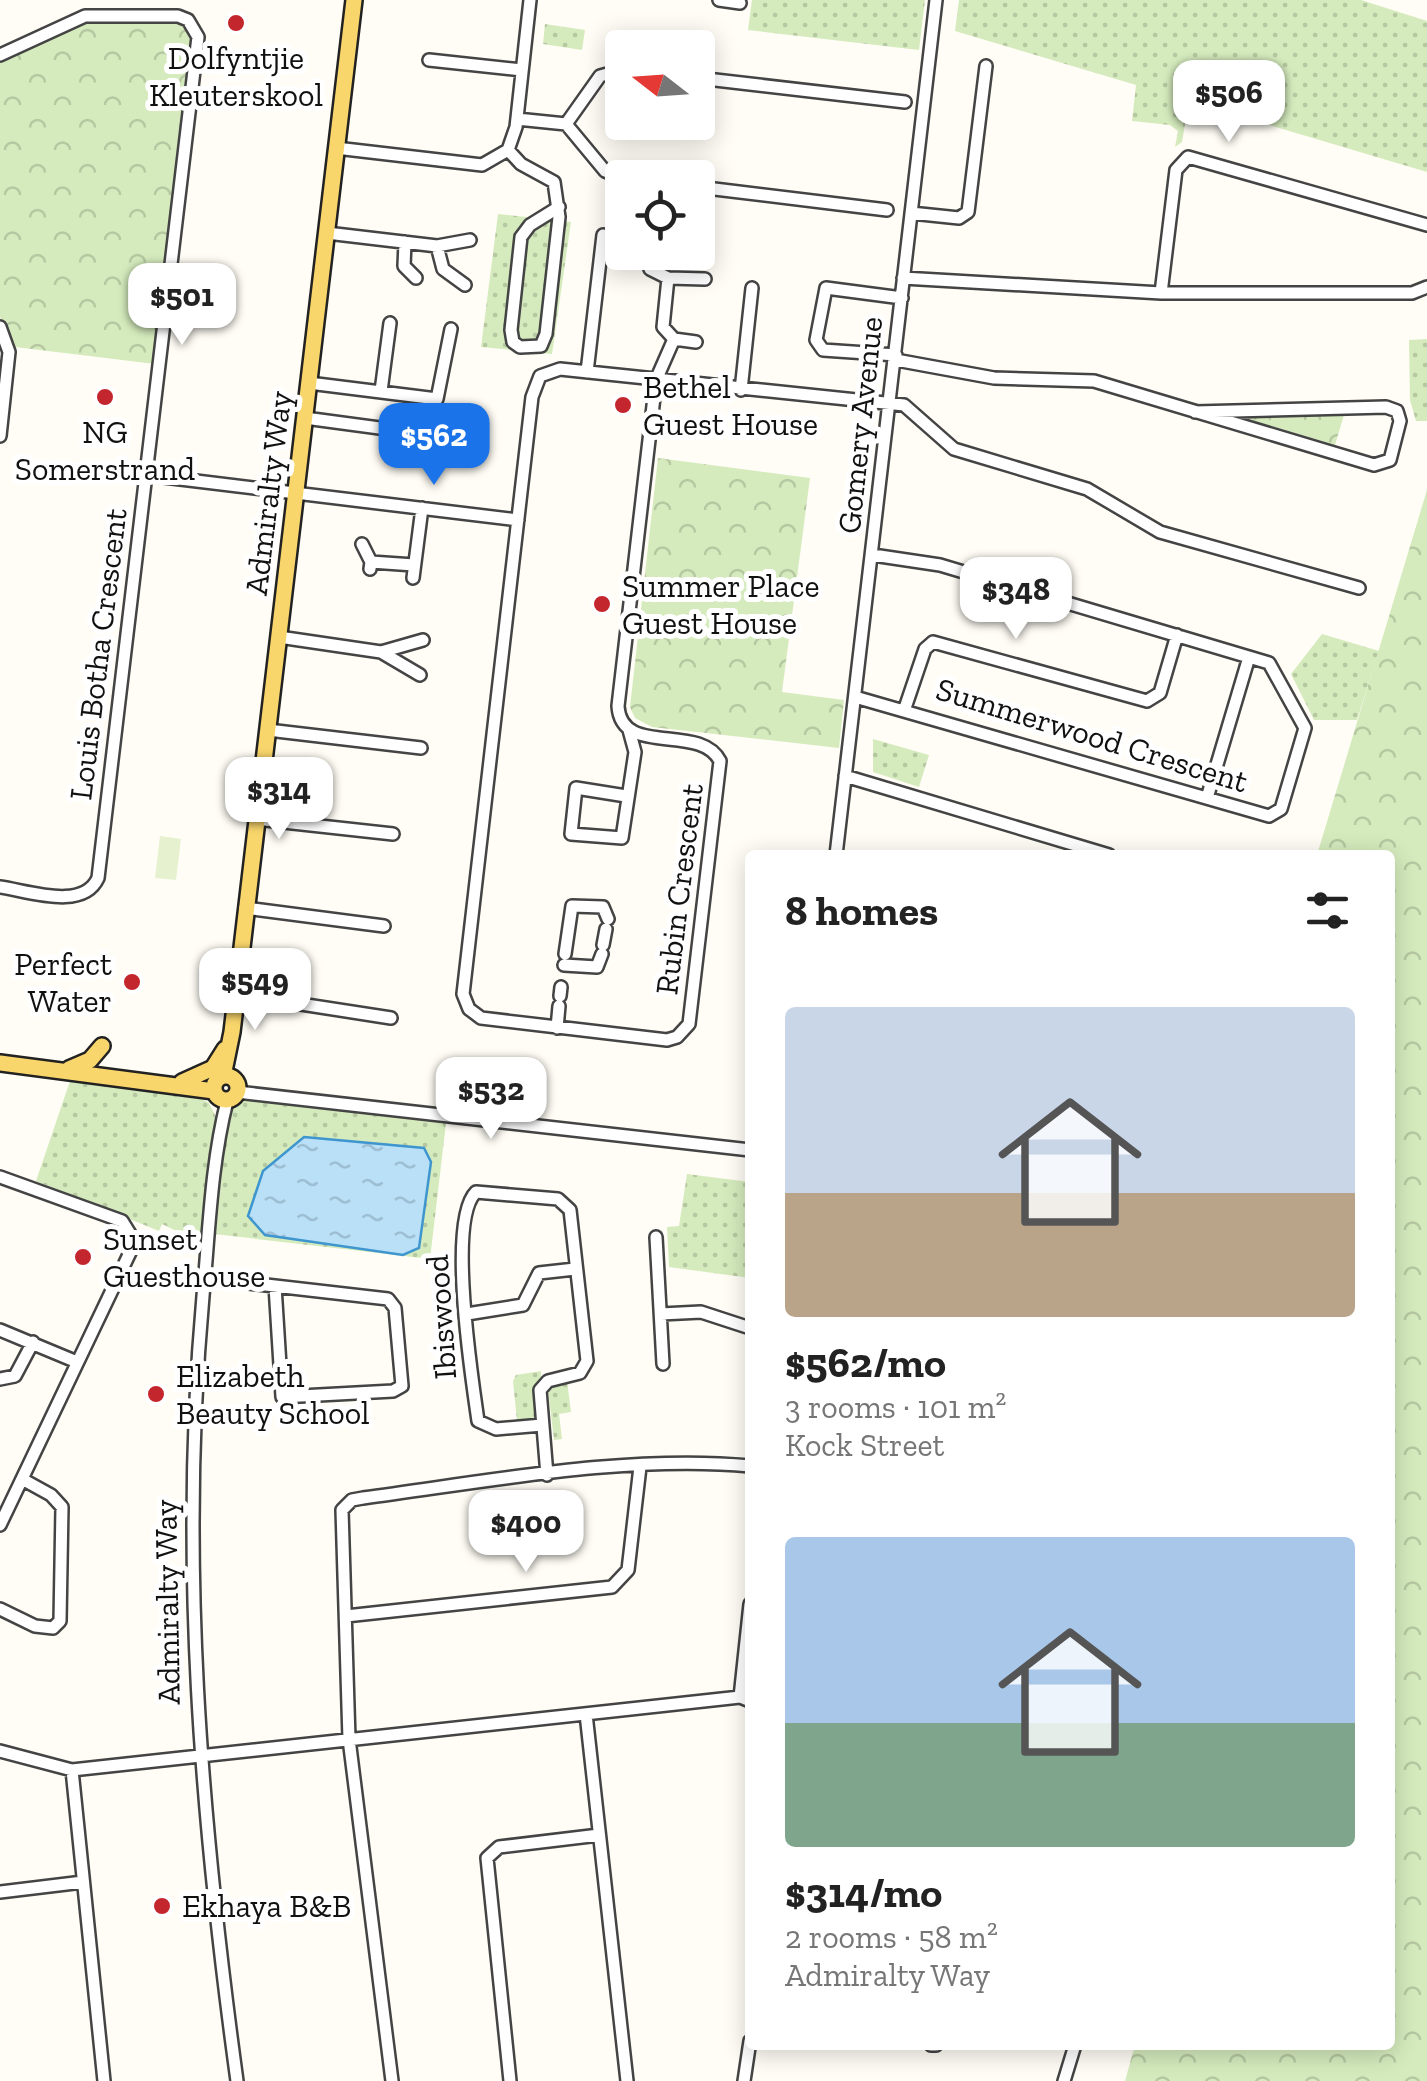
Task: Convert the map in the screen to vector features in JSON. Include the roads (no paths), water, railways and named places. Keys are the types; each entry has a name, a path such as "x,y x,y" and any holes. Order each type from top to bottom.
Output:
{"main road":[{"name":"Admiralty Way","path":"224,1089 239,994 354,0"},
{"name":"Admiralty Way","path":"224,1089 239,994"},
{"path":"187,1085 213,1068 232,1032"},
{"path":"60,1070 90,1060 102,1046"},
{"path":"0,1062 224,1089"}],"street":[{"path":"336,148 482,165 508,150 517,119 530,0"},
{"path":"719,0 740,2"},
{"name":"Gomery Avenue","path":"837,850 936,0"},
{"name":"Louis Botha Crescent","path":"0,55 93,15 178,16 196,30 97,882 87,894 69,896 0,887"},
{"path":"429,60 522,70"},
{"path":"910,213 960,218 968,212 986,66"},
{"path":"566,124 600,76 605,75"},
{"path":"715,80 904,102"},
{"path":"517,119 566,124 605,171"},
{"path":"508,150 520,164 554,182 559,207 544,341 534,348 520,348 512,342 511,330 521,237 530,225 559,207"},
{"path":"1161,293 1176,170 1188,157 1427,226"},
{"path":"715,188 887,210"},
{"path":"327,233 436,246 470,240"},
{"path":"603,235 588,372 908,408 954,448 1087,489 1160,532 1359,588"},
{"path":"405,242 404,266 416,278"},
{"path":"436,246 443,269 464,286"},
{"path":"652,270 668,278 705,279"},
{"path":"668,278 664,327 674,338 696,342"},
{"path":"904,278 1161,293 1412,293 1427,287"},
{"path":"741,390 752,288"},
{"path":"902,298 826,288 816,340 820,350 896,358 994,378 1084,380 1381,466 1390,460 1400,421 1396,411 1386,408 1195,412"},
{"path":"382,391 390,324"},
{"path":"0,327 10,352 0,436"},
{"path":"309,384 438,398 450,329"},
{"path":"626,796 576,788 571,834 621,838 635,752 618,706 656,380 674,338"},
{"name":"Rubin Crescent","path":"588,372 560,369 544,373 533,390 463,994 468,1008 481,1018 667,1040 684,1032 692,1014 720,762 702,744 628,730"},
{"path":"305,418 441,436 438,461 391,457 393,430"},
{"path":"146,476 518,520"},
{"path":"362,544 370,566 414,572 422,508"},
{"name":"Summerwood Crescent","path":"855,697 905,708 1274,816 1282,809 1304,724 1272,665 940,564 872,555"},
{"path":"905,708 925,649 939,641 1152,701 1160,694 1177,636"},
{"path":"279,637 381,652 420,675"},
{"path":"381,652 424,640"},
{"path":"1206,798 1249,657"},
{"path":"268,730 421,748"},
{"path":"845,776 1092,850"},
{"path":"258,817 393,834"},
{"path":"556,1028 562,979 572,906 603,907 607,924 598,966 562,979"},
{"path":"249,909 384,926"},
{"path":"239,994 391,1018"},
{"path":"224,1089 745,1149"},
{"name":"Admiralty Way","path":"224,1089 204,1278 192,1487 198,1757 236,2081"},
{"path":"0,1177 100,1212 127,1224 133,1235 130,1259 0,1525"},
{"name":"Ibiswood","path":"542,1425 496,1429 480,1424 462,1251 468,1200 476,1192 566,1202 587,1361 580,1373 541,1387 547,1475"},
{"path":"656,1237 663,1364"},
{"path":"467,1314 523,1305 539,1273 575,1269"},
{"path":"204,1278 383,1297 392,1302 402,1386 393,1391 282,1397 275,1286"},
{"path":"661,1314 700,1312 745,1326"},
{"path":"0,1330 77,1362"},
{"path":"0,1379 15,1376 33,1342"},
{"path":"392,2081 349,1739 341,1513 352,1500 547,1475 682,1462 745,1466"},
{"path":"346,1616 612,1587 628,1570 640,1467"},
{"path":"0,1609 42,1629 52,1628 60,1620 62,1507 52,1495 22,1478"},
{"path":"0,1751 72,1770 745,1699"},
{"path":"586,1714 626,2081"},
{"path":"72,1770 104,2081"},
{"path":"510,2081 486,1862 499,1847 599,1835"},
{"path":"0,1892 83,1882"},
{"path":"744,2081 749,2050"},
{"path":"1064,2081 1073,2050"}],"water":[{"path":"304,1137 424,1148 431,1162 419,1248 403,1255 265,1235 248,1216 263,1171"}],"place":[{"name":"Dolfyntjie Kleuterskool","path":"236,23"},
{"name":"NG Somerstrand","path":"105,397"},
{"name":"Bethel Guest House","path":"623,405"},
{"name":"Summer Place Guest House","path":"602,604"},
{"name":"Perfect Water","path":"132,982"},
{"name":"Sunset Guesthouse","path":"83,1257"},
{"name":"Elizabeth Beauty School","path":"156,1394"},
{"name":"Ekhaya B&B","path":"162,1906"}]}
